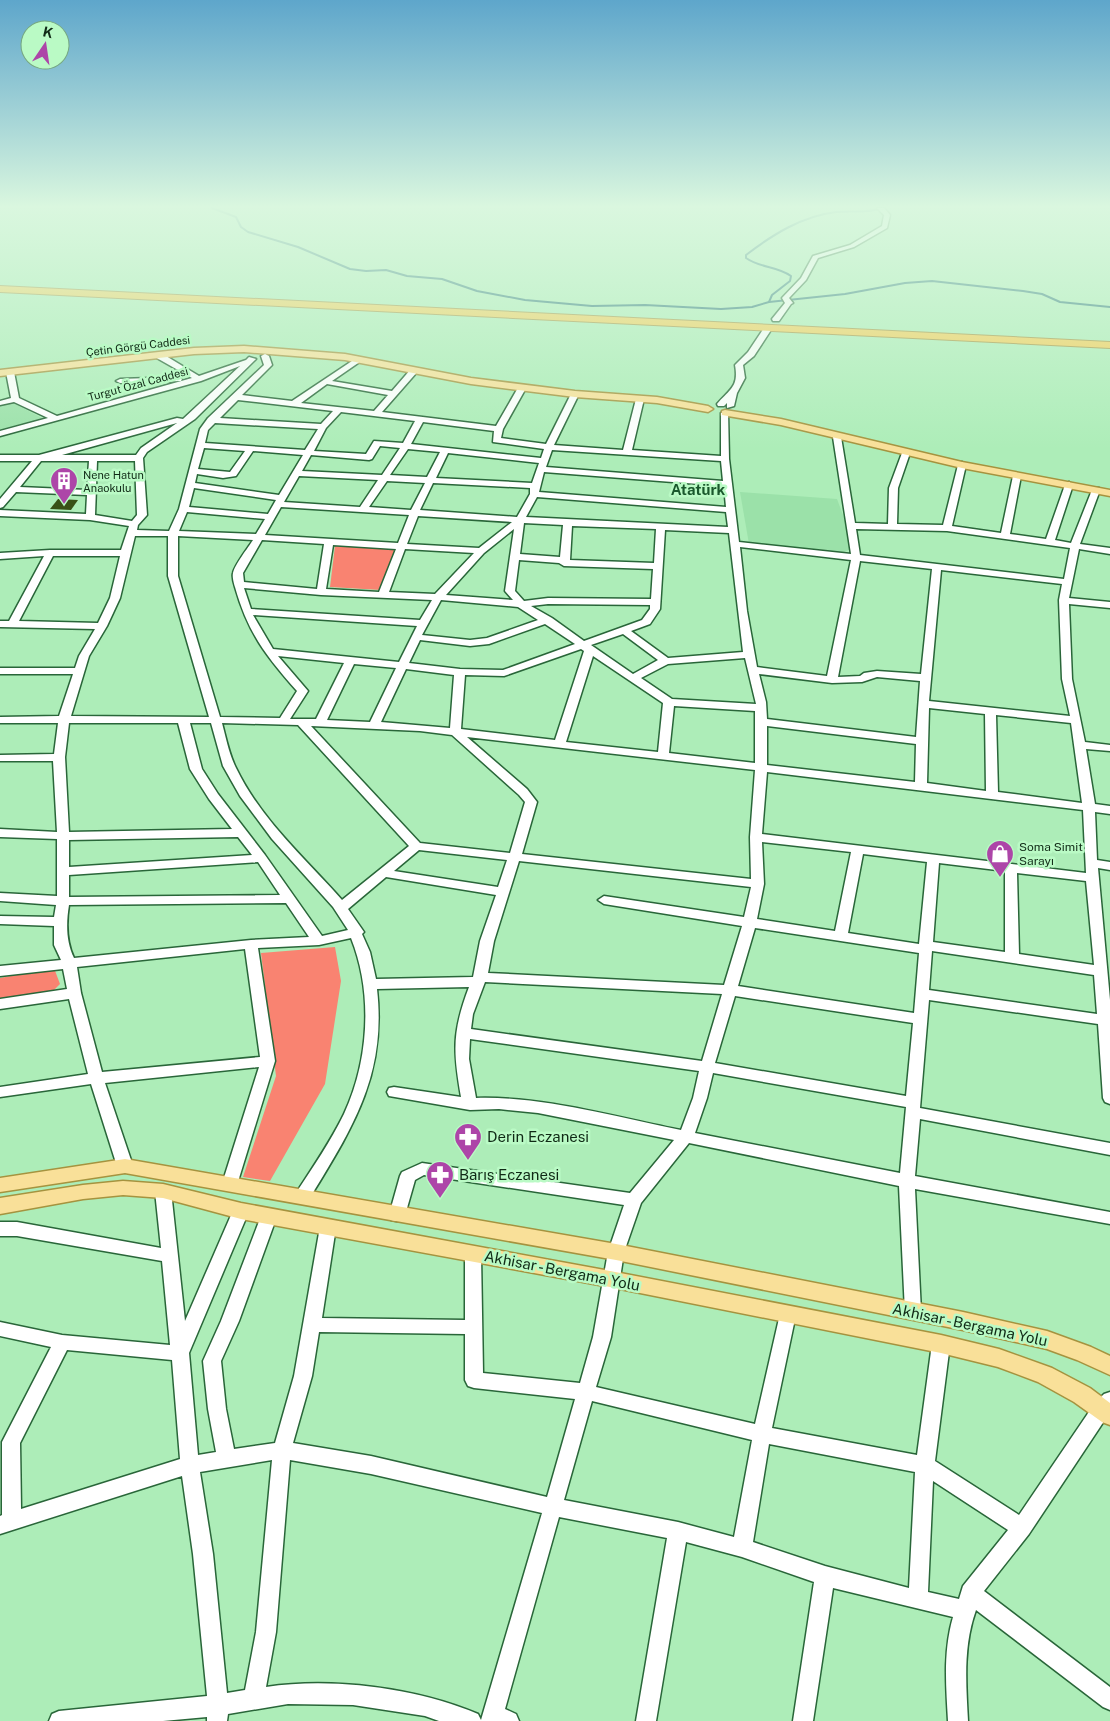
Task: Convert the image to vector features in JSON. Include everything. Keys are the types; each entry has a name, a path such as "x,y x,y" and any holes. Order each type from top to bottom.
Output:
{"highway":[{"path":"85,288 1110,340"},
{"path":"0,289 1110,345"}],"main road":[{"name":"Çetin Görgü Caddesi","path":"0,373 218,349 280,351 358,359 414,371 522,388 720,407 906,453 1110,493"},
{"name":"Akhisar - Bergama Yolu","path":"0,1185 125,1166 616,1252 913,1312 1046,1340 1084,1353 1110,1366"},
{"name":"Akhisar - Bergama Yolu","path":"0,1206 83,1192 123,1188 163,1191 241,1211 610,1279 941,1344 999,1358 1045,1375 1107,1408"}],"street":[{"path":"776,319 796,288"},
{"path":"497,1719 553,1507 602,1337 610,1279 616,1252 634,1200 686,1136 700,1098 707,1067 750,922 758,884 756,837 761,768 761,702 749,655 732,510 727,484 720,407 733,393 740,374 741,362 752,353 768,330"},
{"name":"Turgut Özal Caddesi","path":"0,434 198,379 280,351"},
{"path":"158,355 198,379"},
{"path":"265,356 268,365 204,429 184,509 172,534 173,576 229,766 240,789 281,842 341,908 357,932 372,984 371,1028 366,1071 356,1102 342,1130 302,1197"},
{"path":"125,1166 96,1078 74,993 69,963 62,945 60,922 63,902 62,836 59,757 64,719 84,656 102,626 115,598 132,528 142,515 139,458 144,450 192,417 252,359"},
{"path":"294,404 358,359"},
{"path":"376,414 414,371"},
{"path":"10,372 15,399"},
{"path":"120,381 198,379 226,383"},
{"path":"326,382 394,394"},
{"path":"522,388 499,429 496,440 549,447 725,459"},
{"path":"575,394 549,447 534,490 520,520 510,591 521,604 548,620 669,702 761,708"},
{"path":"236,397 499,429"},
{"path":"0,403 15,399 55,418"},
{"path":"627,452 640,399"},
{"path":"282,723 303,691 278,664 247,612 238,584 238,572 323,427 340,409"},
{"path":"0,506 7,493 39,458 62,454 192,417"},
{"path":"211,420 323,427"},
{"path":"363,509 406,446 420,420"},
{"path":"832,680 856,558 837,437"},
{"path":"200,444 369,457 378,443 445,450 542,465 727,484"},
{"path":"193,471 223,475 233,474 250,448"},
{"path":"383,595 414,513 431,482 445,450"},
{"path":"893,526 890,500 892,486 906,453"},
{"path":"0,458 139,458"},
{"path":"90,517 93,459"},
{"path":"947,528 962,465"},
{"path":"297,474 384,478 534,490 732,510"},
{"path":"1005,535 1017,476"},
{"path":"1050,542 1068,485"},
{"path":"189,486 281,501 363,509 568,523 734,530"},
{"path":"1096,490 1075,546 1064,600 1066,671 1076,720 1089,808 1092,878 1109,1054 1110,1098"},
{"path":"7,493 91,493"},
{"path":"184,509 270,517"},
{"path":"0,513 90,517 132,528 172,534 259,537 329,543 481,551"},
{"path":"374,725 416,637 438,597 481,551 520,520"},
{"path":"565,560 568,523"},
{"path":"851,526 947,528 1110,551"},
{"path":"270,652 460,672 504,673 587,647 646,622 655,609 661,527"},
{"path":"321,592 329,543"},
{"path":"735,544 1068,582"},
{"path":"0,556 50,553 125,553"},
{"path":"13,624 50,553"},
{"path":"514,557 565,560 564,562 658,566"},
{"path":"921,786 920,741 937,566"},
{"path":"238,584 321,592 438,597 521,604 548,601 656,602"},
{"path":"1064,600 1110,605"},
{"path":"247,612 424,623"},
{"path":"416,637 470,642 489,641 548,620"},
{"path":"0,624 102,626"},
{"path":"624,630 666,661"},
{"path":"560,743 587,647"},
{"path":"634,678 651,667 666,661 749,655"},
{"path":"320,724 351,660"},
{"path":"753,670 832,680 862,679 868,675 877,674 925,678"},
{"path":"0,671 79,671"},
{"path":"455,732 460,672"},
{"path":"663,756 669,702"},
{"path":"924,704 1076,720"},
{"path":"990,711 992,795"},
{"path":"183,719 196,769 319,941"},
{"path":"0,720 183,719 374,725 560,743 1110,810"},
{"path":"761,722 920,741"},
{"path":"302,723 416,846 758,884"},
{"path":"455,732 523,792 530,802 504,892 487,941 479,979 466,1014 462,1059 470,1104"},
{"path":"1079,744 1110,748"},
{"path":"0,758 59,757"},
{"path":"0,833 62,836 241,833"},
{"path":"756,837 1011,870 1092,878"},
{"path":"341,908 416,846"},
{"path":"840,936 857,851"},
{"path":"62,872 261,858"},
{"path":"913,1312 907,1181 933,860"},
{"path":"1091,864 1110,866"},
{"path":"1011,870 1012,956"},
{"path":"383,873 504,892"},
{"path":"0,897 63,902 289,899"},
{"path":"604,900 840,936 926,948 1012,956 1102,971"},
{"path":"0,920 60,922"},
{"path":"0,971 252,944 319,941 357,932"},
{"path":"230,1184 268,1062 252,944"},
{"path":"372,984 479,979 730,990 920,1019"},
{"path":"0,1004 74,993"},
{"path":"922,994 1105,1020"},
{"path":"463,1033 707,1067 913,1107 1110,1150"},
{"path":"0,1092 96,1078 268,1062"},
{"path":"394,1092 470,1104 500,1103 538,1107 907,1181 1110,1218"},
{"path":"397,1215 408,1176 422,1169 634,1200"},
{"path":"163,1191 190,1465 203,1554 218,1713"},
{"path":"180,1353 241,1211"},
{"path":"227,1459 217,1409 212,1361 230,1321 269,1216"},
{"path":"254,1699 266,1632 282,1450 302,1376 328,1227"},
{"path":"0,1229 17,1229 170,1256"},
{"path":"473,1254 474,1380 586,1392 762,1434 925,1465 1022,1528"},
{"path":"742,1548 762,1434 788,1314"},
{"path":"312,1324 474,1327"},
{"path":"0,1329 62,1342 180,1353"},
{"path":"62,1342 6,1441 6,1524 190,1465 282,1450 371,1465 553,1507 678,1531 742,1548 825,1576 918,1600 968,1601 1110,1700"},
{"path":"918,1600 925,1465 941,1344"},
{"path":"958,1721 956,1667 958,1636 968,1601 1107,1408"},
{"path":"646,1721 678,1531"},
{"path":"803,1721 825,1576"},
{"path":"59,1721 218,1713 254,1699 288,1694 353,1695 425,1706 471,1721"}],"shaded area":[{"path":"0,403 13,403 42,418 0,430"},
{"path":"740,492 837,499 855,547 842,553 749,544"},
{"path":"335,546 395,549 381,590 330,587"},
{"path":"335,947 341,981 325,1084 270,1181 243,1177 276,1076 261,953"},
{"path":"54,968 60,984 52,992 0,1000 0,978"}],"building":[{"name":"Nene Hatun Anaokulu","path":"58,499 78,500 71,510 50,509"}],"waterway":[{"path":"469,288 525,300 592,306 645,305 721,309 752,307 769,302"},
{"path":"769,302 772,295 781,288"},
{"path":"769,302 845,294 876,288"},
{"path":"999,288 1042,294 1060,302 1110,307"}],"place":[{"name":"Nene Hatun Anaokulu","path":"64,505"},
{"name":"Soma Simit Sarayı","path":"1000,878"},
{"name":"Derin Eczanesi","path":"468,1161"},
{"name":"Barış Eczanesi","path":"440,1199"}],"district":[{"name":"Atatürk","path":"698,490"}]}
